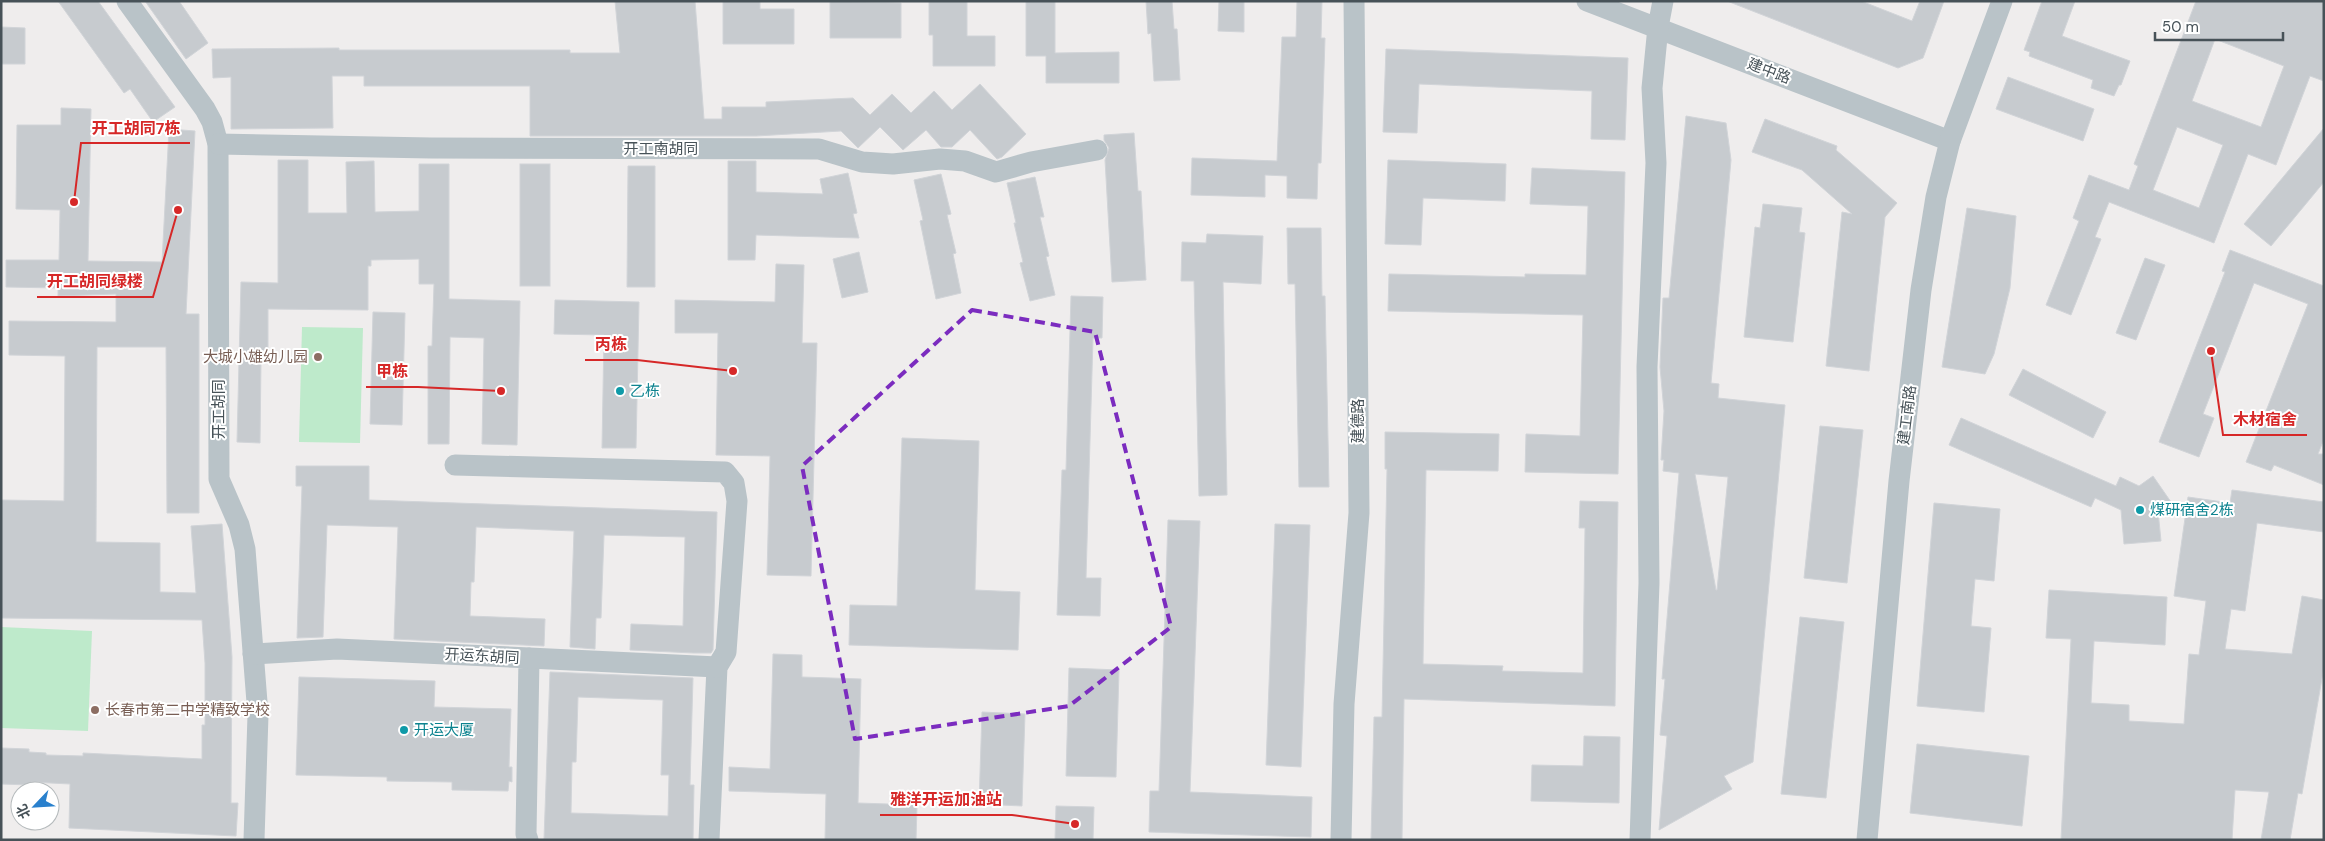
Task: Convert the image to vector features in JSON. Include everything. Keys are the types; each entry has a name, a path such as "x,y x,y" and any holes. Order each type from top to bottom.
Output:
{"street":[{"name":"开工胡同","path":"127,1 200,102 212,122 218,144 219,479 238,525 245,549 258,715 254,840"},
{"name":"建德路","path":"1341,840 1344,704 1359,512 1354,1"},
{"name":"建中路","path":"1587,1 1950,141"},
{"path":"1640,840 1649,582 1647,366 1656,163 1652,88 1658,28 1663,1"},
{"name":"建工南路","path":"1867,840 1899,481 1921,290 1936,197 1950,141 2002,1"},
{"name":"开工南胡同","path":"218,144 431,148 819,149 862,162 893,164 940,159 965,161 996,172 1031,162 1097,150"},
{"path":"456,465 725,472 734,483 737,502 726,652 717,667 709,840"},
{"name":"开运东胡同","path":"253,654 337,649 529,658 526,834 528,840"},
{"path":"529,658 717,667"}],"highlighted area":[{"path":"972,310 1095,332 1171,627 1069,706 855,739 802,466"}],"green space":[{"path":"302,327 363,328 360,443 299,442"},
{"path":"1,627 92,631 88,731 1,728"}],"building":[{"path":"58,1 98,1 175,107 153,122 130,89 124,93"},
{"path":"145,1 179,1 208,43 186,59"},
{"path":"615,1 695,1 704,119 722,119 722,107 766,107 766,102 853,98 870,115 892,94 911,113 934,91 952,110 980,84 1026,134 1002,157 997,159 970,130 952,147 941,147 926,130 903,150 880,127 858,148 841,131 756,136 530,136 530,86 364,86 364,76 332,76 333,128 231,129 231,77 213,78 212,49 570,50 570,53 620,53"},
{"path":"723,1 760,1 760,9 794,9 794,44 723,44"},
{"path":"830,1 901,3 901,38 830,38"},
{"path":"929,1 967,1 967,36 995,36 995,66 933,66 933,35 929,35"},
{"path":"1026,1 1055,1 1055,53 1119,52 1119,83 1046,83 1046,56 1026,56"},
{"path":"1146,1 1172,1 1174,29 1177,29 1180,80 1154,81 1151,33 1148,34"},
{"path":"1219,1 1244,1 1244,32 1218,31"},
{"path":"1297,1 1322,1 1321,38 1325,38 1321,163 1318,163 1317,199 1287,198 1287,176 1265,175 1265,197 1191,195 1192,158 1277,161 1282,37 1296,37"},
{"path":"1727,1 1861,1 1912,21 1920,1 1944,1 1923,58 1898,68"},
{"path":"2042,1 2075,1 2062,36 2130,61 2121,85 2119,85 2114,96 2091,88 2093,80 2029,56 2030,52 2024,50"},
{"path":"2196,1 2324,1 2324,81 2310,76 2276,165 2248,154 2214,243 2109,202 2095,237 2101,239 2071,315 2046,305 2079,221 2073,218 2089,175 2129,190 2138,166 2134,164","holes":["2215,39 2284,66 2261,127 2192,101","2177,127 2223,145 2199,208 2153,190"]},
{"path":"1,27 25,28 25,64 1,64"},
{"path":"1386,49 1628,58 1625,140 1591,139 1592,91 1419,84 1417,133 1383,132"},
{"path":"2008,77 2094,109 2083,141 1996,109"},
{"path":"61,108 91,109 88,261 162,262 169,129 195,131 186,314 199,314 199,513 167,513 166,347 97,347 96,542 160,543 160,592 196,593 191,526 222,524 232,657 231,803 238,803 236,836 69,828 70,784 60,783 60,781 10,781 10,784 1,784 1,748 29,749 29,752 46,753 46,755 83,756 83,753 202,759 202,725 205,725 205,663 202,620 1,618 1,500 64,501 65,356 9,355 9,321 116,322 116,294 58,296 58,288 6,287 6,260 59,260 60,210 16,209 17,125 61,125"},
{"path":"1686,116 1726,123 1731,160 1711,383 1719,384 1718,398 1785,405 1753,762 1724,776 1732,789 1659,830 1667,736 1660,735 1665,679 1662,679 1679,473 1663,471 1664,460 1661,460 1664,411 1660,367 1663,298 1669,298","holes":["1695,474 1728,477 1717,590 1716,590"]},
{"path":"1765,119 1837,146 1836,150 1897,203 1885,217 1869,371 1826,366 1842,212 1852,214 1802,170 1752,152"},
{"path":"2324,128 2324,182 2271,246 2244,224"},
{"path":"1134,133 1138,191 1141,191 1146,280 1112,282 1105,160 1109,148 1104,140 1104,135"},
{"path":"278,160 308,160 308,213 347,213 346,162 374,161 375,212 419,211 419,164 449,164 449,299 520,301 517,445 482,444 484,338 450,337 449,444 428,444 428,346 432,346 434,284 419,284 419,259 371,260 371,266 368,266 368,310 268,309 268,359 261,359 260,443 237,442 241,282 278,283"},
{"path":"1388,160 1506,164 1505,201 1423,198 1421,245 1385,244"},
{"path":"728,161 756,161 756,192 823,194 820,179 848,173 857,213 853,214 859,238 756,235 755,260 728,260"},
{"path":"520,164 550,164 550,286 520,286"},
{"path":"628,166 655,166 655,287 627,287"},
{"path":"1532,168 1625,172 1618,474 1525,472 1526,434 1580,436 1583,315 1388,311 1389,274 1525,277 1525,274 1586,275 1588,206 1530,204"},
{"path":"941,174 951,214 947,215 956,253 953,254 961,293 936,299 920,221 923,220 914,180"},
{"path":"1035,177 1044,217 1040,217 1049,256 1046,257 1055,295 1030,301 1020,263 1023,262 1007,183"},
{"path":"1763,204 1802,208 1799,232 1805,233 1793,342 1744,337 1755,227 1760,228"},
{"path":"1967,208 2016,216 2010,288 1994,354 1985,374 1942,367"},
{"path":"1287,228 1321,228 1322,296 1325,296 1329,487 1299,487 1295,284 1288,284"},
{"path":"1207,234 1263,236 1261,284 1223,282 1227,495 1199,496 1194,281 1181,281 1182,242 1206,243"},
{"path":"2230,250 2324,286 2324,439 2318,454 2324,454 2324,485 2274,465 2271,471 2246,462 2308,304 2254,283 2203,414 2214,418 2199,457 2159,442 2225,272 2222,271"},
{"path":"859,252 868,292 842,298 833,259"},
{"path":"2145,258 2165,265 2136,340 2116,333"},
{"path":"776,264 804,265 802,343 817,343 811,576 767,575 770,456 716,455 718,333 675,333 675,300 775,302"},
{"path":"1071,296 1103,297 1102,338 1093,338 1086,578 1101,578 1100,616 1057,615 1062,470 1066,470"},
{"name":"乙栋","path":"555,300 639,302 636,448 602,448 604,335 554,334"},
{"path":"373,312 405,313 402,425 370,424"},
{"path":"2023,369 2106,412 2093,438 2009,395"},
{"path":"1961,418 2116,486 2120,477 2139,486 2153,476 2171,502 2158,511 2161,541 2124,544 2121,510 2095,498 2091,507 1949,445"},
{"path":"1820,426 1863,430 1847,583 1804,578"},
{"path":"1385,432 1499,434 1498,471 1426,470 1423,664 1503,666 1502,671 1583,673 1585,528 1579,528 1580,501 1618,502 1615,706 1404,699 1402,840 1371,840 1374,717 1382,717 1387,469 1385,469"},
{"path":"902,438 979,441 975,590 1020,592 1018,650 849,645 850,605 897,606"},
{"path":"296,466 369,466 369,500 717,512 713,650 711,653 694,653 630,650 631,624 683,626 685,537 604,535 601,618 596,618 595,649 570,647 574,531 476,527 474,582 471,582 470,616 545,619 544,646 394,639 398,527 327,525 323,637 297,638 302,486 296,486"},
{"path":"2232,490 2324,502 2324,532 2257,523 2245,611 2231,609 2225,649 2292,654 2302,596 2324,600 2324,667 2302,794 2298,793 2290,840 2261,840 2269,792 2235,790 2232,840 2061,840 2071,639 2046,638 2049,590 2167,597 2165,645 2094,641 2091,703 2129,705 2129,721 2184,724 2189,654 2199,655 2206,601 2174,596 2188,497 2230,503"},
{"path":"1934,503 2000,509 1994,581 1975,579 1971,626 1991,628 1984,712 1917,706"},
{"path":"1168,520 1200,521 1190,792 1312,797 1311,837 1149,832 1150,791 1159,791"},
{"path":"1275,524 1310,525 1301,767 1266,765"},
{"path":"1800,617 1844,622 1826,798 1781,794"},
{"path":"773,654 802,655 802,677 861,679 858,803 917,805 916,840 825,840 826,794 729,791 729,767 770,769"},
{"path":"1069,668 1119,670 1116,777 1066,776"},
{"path":"550,672 693,678 690,785 694,785 693,840 544,839","holes":["578,697 663,700 661,775 669,775 668,816 571,813 572,762 576,762"]},
{"name":"开运大厦","path":"299,677 435,681 434,707 511,709 509,767 512,767 512,782 509,781 508,791 452,790 452,782 387,781 387,777 296,775"},
{"path":"982,712 1025,714 1022,806 979,804"},
{"path":"1584,736 1620,737 1619,803 1531,801 1532,765 1583,766"},
{"path":"1917,744 2029,756 2022,826 1910,813"},
{"path":"1056,806 1094,807 1093,840 1055,840"}],"place":[{"name":"开工胡同7栋","path":"74,202"},
{"name":"开工胡同绿楼","path":"178,210"},
{"name":"木材宿舍","path":"2211,351"},
{"name":"大城小雄幼儿园","path":"318,357"},
{"name":"丙栋","path":"733,371"},
{"name":"甲栋","path":"501,391"},
{"name":"乙栋","path":"620,391"},
{"name":"煤研宿舍2栋","path":"2140,510"},
{"name":"长春市第二中学精致学校","path":"95,710"},
{"name":"开运大厦","path":"404,730"},
{"name":"雅洋开运加油站","path":"1075,824"}]}
